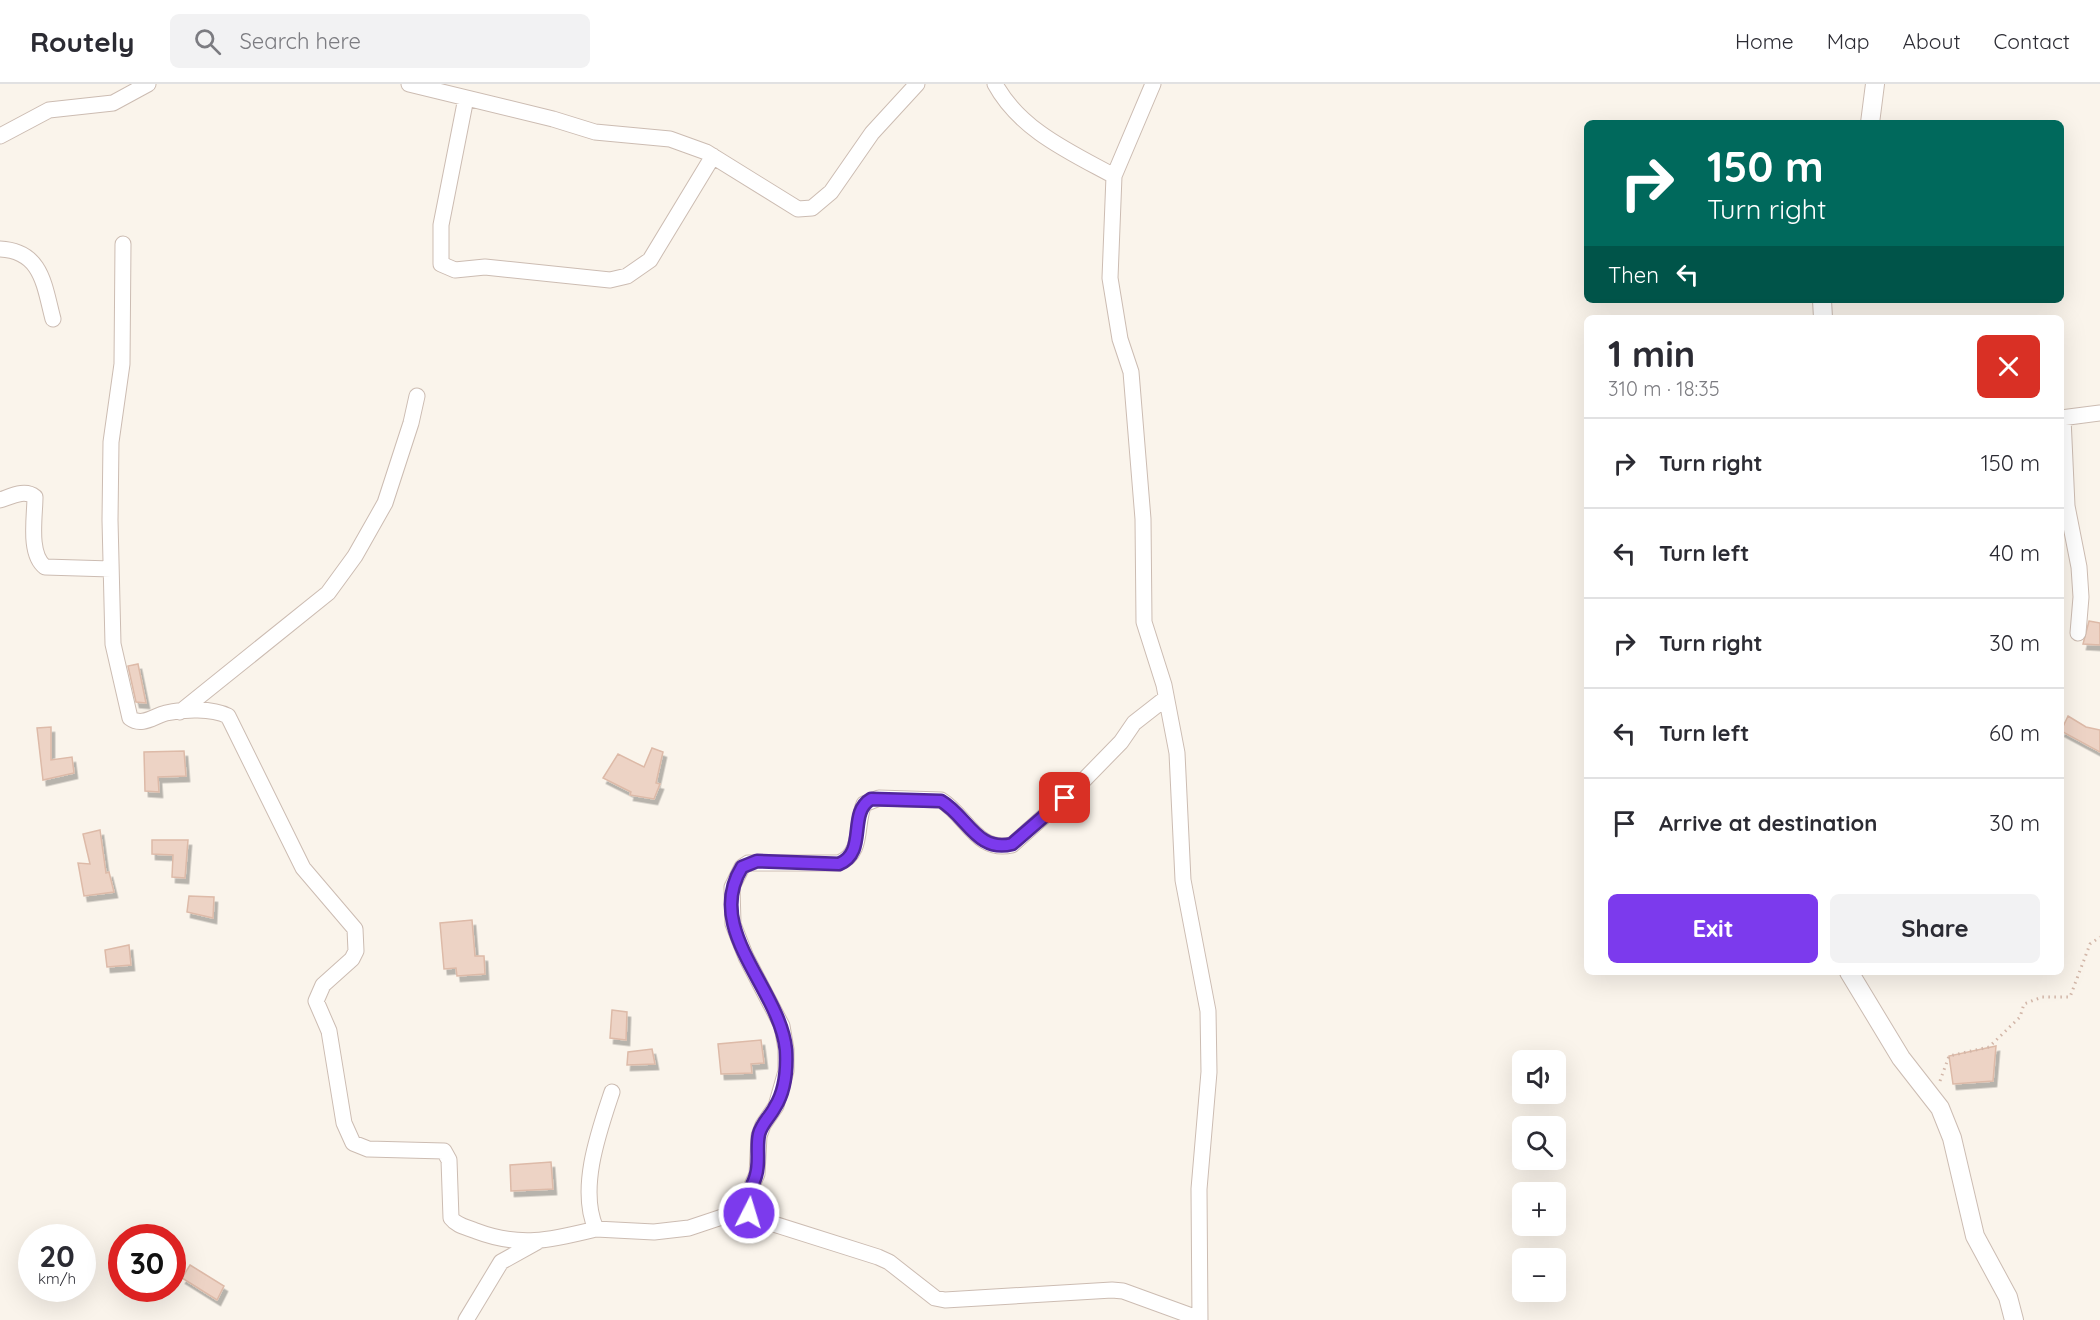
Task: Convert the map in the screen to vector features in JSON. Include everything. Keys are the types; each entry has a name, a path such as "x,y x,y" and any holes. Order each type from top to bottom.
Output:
{"street":[{"path":"0,136 49,110 113,103 148,84"},
{"path":"409,84 595,132 670,139 713,156 798,209 812,208 831,192 872,134 917,84"},
{"path":"995,84 1005,102 1038,134 1114,176"},
{"path":"746,1209 758,1219 889,1262 935,1298 945,1300 1112,1290 1123,1291 1200,1319 1199,1189 1209,1071 1208,1011 1183,880 1177,753 1166,698 1144,622 1143,519 1131,372 1120,339 1110,278 1114,176 1153,84"},
{"path":"1869,120 1875,84"},
{"path":"466,98 441,225 441,264 455,270 485,267 610,280 627,276 650,260 713,156"},
{"path":"123,244 122,364 111,442 111,569 113,644 130,718 144,722 167,712 214,711 228,716 303,868 355,929 356,951 352,959 323,985 316,1001 328,1031 347,1135 352,1143 368,1149 444,1151 449,1160 450,1211 455,1223 487,1235 537,1242"},
{"path":"0,249 20,253 33,261 43,280 53,319"},
{"path":"180,712 328,593 355,556 385,503 411,423 417,396"},
{"path":"2064,418 2100,413"},
{"path":"2064,453 2067,506 2079,567 2081,597 2078,633"},
{"path":"0,500 22,493 29,493 35,497 34,532 37,556 45,567 111,569"},
{"path":"746,1209 747,1197 757,1174 759,1136 763,1125 776,1106 786,1071 782,1026 746,957 733,924 732,887 742,867 757,861 839,864 846,861 856,844 864,804 879,798 941,801 981,840 1001,847 1012,844 1079,786 1121,742 1134,723 1166,698"},
{"path":"1851,975 1901,1058 1940,1108 1952,1138 1975,1236 2008,1297 2014,1320"},
{"path":"596,1229 591,1208 590,1170 612,1092"},
{"path":"466,1320 501,1262 537,1242 596,1229 654,1232 689,1228 746,1209"}],"path":[{"path":"1929,1095 1942,1077 1949,1056 1989,1047 2020,1017 2024,1004 2042,997 2070,997 2090,944 2100,937"}],"building":[{"path":"2089,621 2100,623 2100,645 2083,644"},
{"path":"138,664 146,703 136,702 128,666"},
{"path":"2068,716 2086,727 2100,730 2100,752 2064,733 2064,725"},
{"path":"51,727 51,760 72,757 74,773 43,780 37,728"},
{"path":"652,748 663,752 656,783 660,784 654,799 630,795 631,792 603,778 618,754 644,767"},
{"path":"184,751 186,776 158,777 159,792 145,791 144,752"},
{"path":"100,830 106,873 109,872 114,892 84,896 78,863 90,864 83,834"},
{"path":"152,840 188,840 185,878 172,877 173,855 152,854"},
{"path":"189,896 214,897 213,918 187,912"},
{"path":"472,920 475,956 484,956 485,974 457,976 456,968 444,969 440,923"},
{"path":"129,945 131,965 107,967 105,950"},
{"path":"612,1010 627,1012 626,1040 610,1038"},
{"path":"761,1040 764,1063 751,1064 752,1073 721,1074 718,1044"},
{"path":"1996,1046 1993,1081 1953,1084 1949,1056"},
{"path":"652,1049 655,1064 627,1065 628,1052"},
{"path":"551,1162 553,1189 511,1191 510,1165"},
{"path":"190,1265 224,1286 217,1300 186,1281 186,1272"}],"route":[{"path":"749,1213 746,1209 747,1197 757,1174 759,1136 763,1125 776,1106 786,1071 786,1049 782,1026 746,957 733,924 732,887 742,867 748,862 757,861 839,864 846,861 853,854 856,844 861,810 864,804 871,799 933,799 945,802 981,840 1001,847 1012,844 1065,798"}]}
